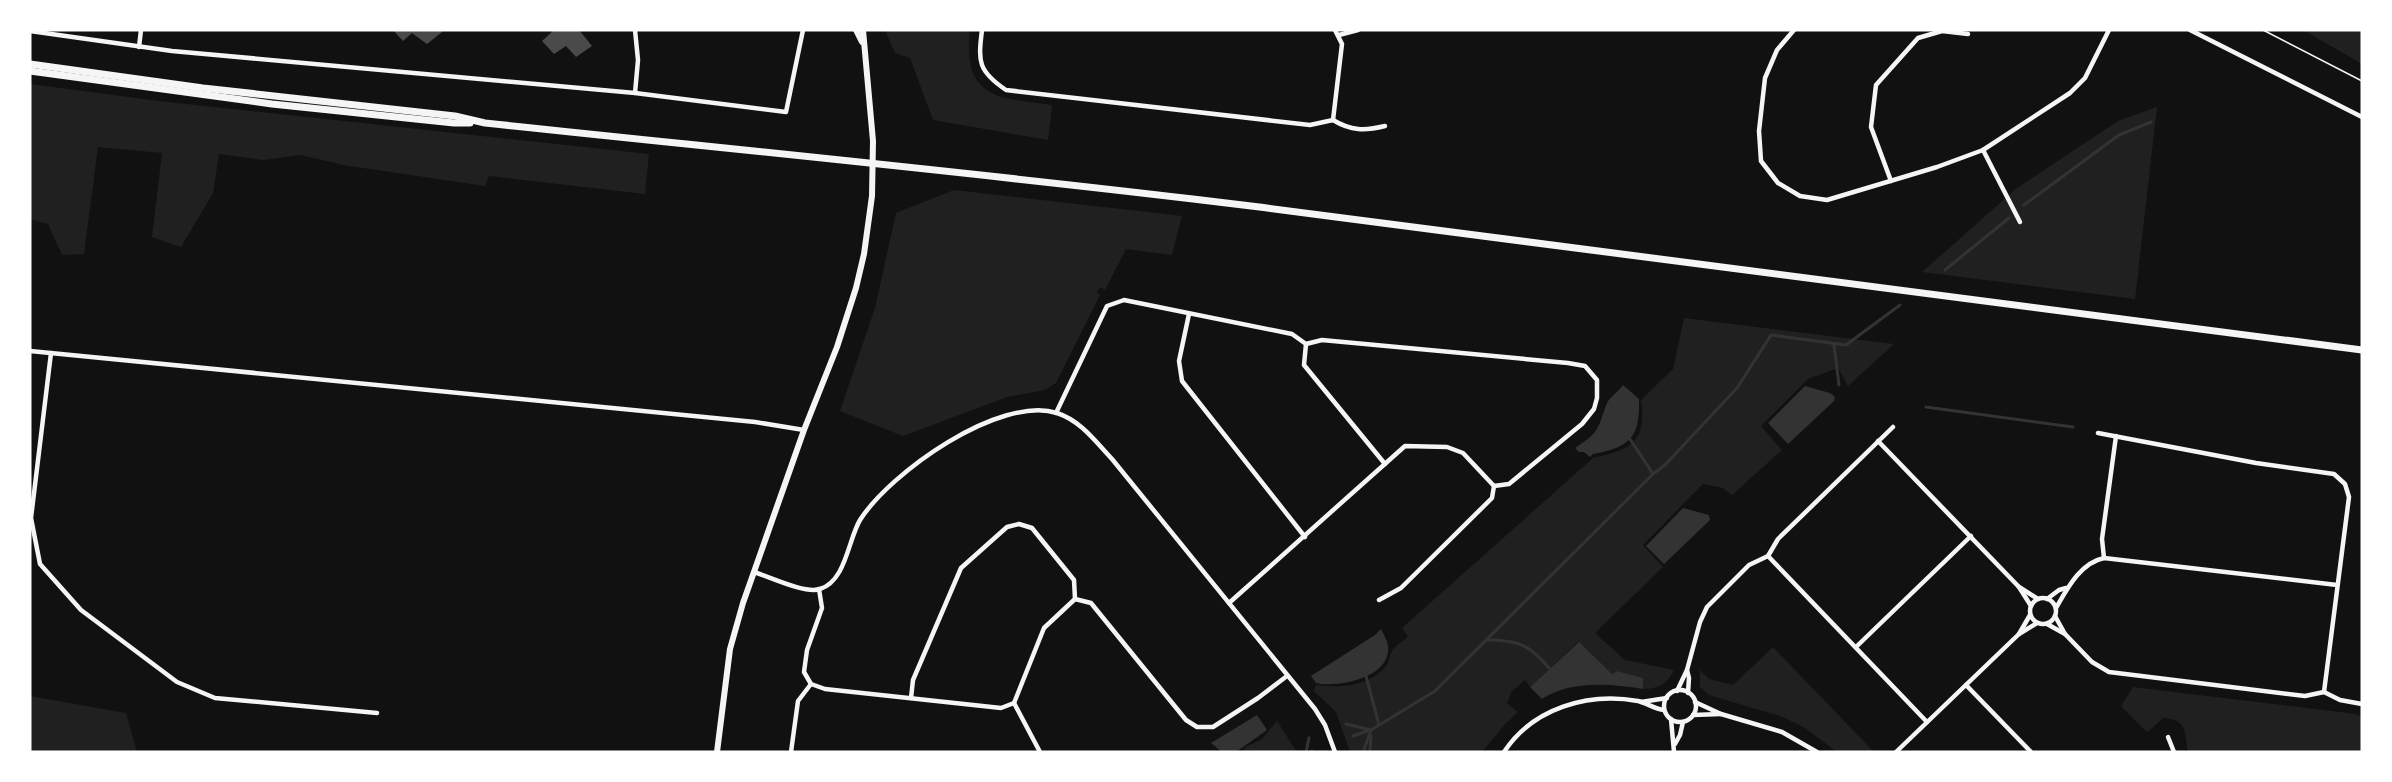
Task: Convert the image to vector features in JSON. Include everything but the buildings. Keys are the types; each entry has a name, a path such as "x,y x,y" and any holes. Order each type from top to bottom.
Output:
{"highway":[{"path":"30,64 203,88 455,116 485,123"},
{"path":"30,71 332,111 454,123 485,123 1202,200 1630,254 2069,314 2362,350"}],"main road":[{"path":"856,30 863,45"},
{"path":"717,752 730,649 754,572 804,430 848,315 864,254 870,216 873,141 871,100 862,30"}],"street":[{"path":"139,47 141,30"},
{"path":"635,30 638,60 635,93"},
{"path":"982,30 979,59 990,80 1006,90 1310,125 1333,120 1346,129 1366,131 1385,126"},
{"path":"1333,120 1341,44 1337,32 1358,30"},
{"path":"1794,30 1777,50 1765,78 1759,131 1761,161 1778,183 1800,196 1827,200 1983,150 2070,93 2085,78 2109,30"},
{"path":"2190,30 2362,117"},
{"path":"30,31 139,47 332,67 635,93 786,112 802,31"},
{"path":"1891,181 1871,127 1876,85 1918,38 1942,31 1968,34"},
{"path":"1983,150 2020,222"},
{"path":"1056,413 1107,306 1124,300 1292,334 1306,344 1322,340 1585,366 1597,380 1598,387 1597,398 1589,417 1509,484 1494,486"},
{"path":"1189,314 1179,361 1182,381 1305,537"},
{"path":"1306,344 1304,365 1385,464"},
{"path":"30,351 755,422 804,430"},
{"path":"51,353 31,518 40,564 81,610 177,682 215,698 377,713"},
{"path":"754,572 805,589 819,589 832,582 839,571 859,521 876,499 919,463 952,439 1014,412 1035,410 1056,413 1080,424 1112,459 1315,709 1335,752"},
{"path":"1504,752 1529,726 1569,704 1607,698 1641,702 1666,698 1677,691 1687,670 1700,622 1707,607 1749,565 1768,556 1778,538 1893,427"},
{"path":"2098,433 2256,463 2329,473 2343,481 2349,497 2324,692"},
{"path":"2103,558 2102,532 2116,436"},
{"path":"1878,441 2019,587 2031,606 2030,615 2019,634 1896,752"},
{"path":"1229,603 1405,446 1447,447 1463,453 1494,486"},
{"path":"1379,600 1401,588 1492,498 1494,486"},
{"path":"819,589 822,608 807,650 804,672 811,684 825,689 1001,708 1014,703 1044,628 1075,599 1074,580 1032,528 1019,524 1007,527 961,568 914,680 911,698"},
{"path":"1856,647 1971,536"},
{"path":"1768,556 1927,722"},
{"path":"2019,587 2038,599 2047,599 2066,588 2091,562 2103,558 2337,585"},
{"path":"2066,588 2056,608 2055,616 2065,634 2092,662 2109,672 2306,696 2324,692 2340,699 2362,704"},
{"path":"1075,599 1091,603 1186,720 1197,727 1213,727 1287,676"},
{"path":"2031,606 2038,599"},
{"path":"2047,599 2056,608"},
{"path":"2030,615 2037,623 2047,624 2065,634"},
{"path":"2047,624 2055,616"},
{"path":"2019,634 2037,623"},
{"path":"1687,670 1688,693 1695,702 1721,714 1782,732 1816,752"},
{"path":"792,752 798,701 811,684"},
{"path":"1966,685 2031,752"},
{"path":"1677,691 1688,693"},
{"path":"1664,710 1666,698"},
{"path":"1641,702 1664,710 1671,719 1674,752"},
{"path":"1693,715 1695,702"},
{"path":"1014,703 1040,752"},
{"path":"1675,744 1683,722 1693,715 1721,714"},
{"path":"1671,719 1683,722"},
{"path":"2168,737 2174,752"}],"path":[{"path":"2263,30 2362,81"}],"shaded area":[{"path":"885,30 970,30 969,52 972,69 978,82 987,90 1000,96 1052,105 1048,140 933,120 910,58 895,53"},
{"path":"2303,30 2362,30 2362,64"},
{"path":"30,84 159,101 649,154 645,194 489,176 485,186 343,165 301,155 264,160 219,154 213,193 181,247 152,237 162,153 98,147 84,254 62,255 48,224 30,219"},
{"path":"2157,107 2135,299 1922,272 2017,188 2118,121"},
{"path":"954,190 1182,216 1172,255 1126,249 1105,290 1100,287 1097,292 1100,295 1056,383 1045,390 1007,397 903,436 840,411 875,308 896,213"},
{"path":"1684,318 1894,344 1848,386 1838,368 1808,379 1761,426 1782,450 1732,495 1723,488 1703,484 1643,545 1663,567 1595,633 1625,660 1674,670 1665,682 1658,687 1643,689 1643,678 1617,671 1612,674 1578,642 1530,687 1525,680 1512,691 1507,703 1518,712 1482,752 1350,752 1336,712 1314,691 1316,685 1344,686 1363,682 1379,673 1387,664 1394,648 1408,637 1402,628 1593,458 1617,451 1634,442 1641,426 1641,400 1673,369"},
{"path":"1623,385 1639,399 1635,432 1624,444 1616,448 1593,454 1590,457 1584,452 1579,452 1575,448 1594,433 1610,398"},
{"path":"1805,386 1830,393 1835,397 1834,401 1788,444 1768,423"},
{"path":"1683,508 1709,515 1710,520 1664,564 1646,546"},
{"path":"1381,629 1388,647 1387,658 1381,666 1372,673 1349,682 1316,683 1311,676"},
{"path":"1579,642 1612,674 1617,671 1643,678 1643,689 1605,685 1578,686 1553,693 1542,699 1530,687"},
{"path":"1773,647 1874,752 1837,752 1805,728 1783,717 1709,695 1700,687 1700,670 1709,679 1733,685"},
{"path":"2133,687 2356,714 2362,717 2362,752 2188,752 2183,728 2177,721 2163,718 2149,731 2146,731 2121,706"},
{"path":"30,696 126,713 137,752 30,752"},
{"path":"1257,715 1267,730 1236,752 1222,752 1211,743"},
{"path":"1277,721 1297,752 1242,752 1247,746 1261,740"}],"waterway":[{"path":"2024,205 2119,135 2151,122"},
{"path":"1945,270 2009,218"},
{"path":"1363,752 1371,730 1435,691 1653,474 1665,465 1737,388 1771,335 1846,345 1900,305"},
{"path":"1834,345 1839,385"},
{"path":"1926,407 2073,427"},
{"path":"1630,439 1653,474"},
{"path":"1488,640 1508,641 1523,645 1549,668"},
{"path":"1366,676 1379,725"},
{"path":"1346,724 1371,730"},
{"path":"1353,736 1370,730"},
{"path":"1370,752 1371,735"},
{"path":"1306,752 1309,738"}]}
